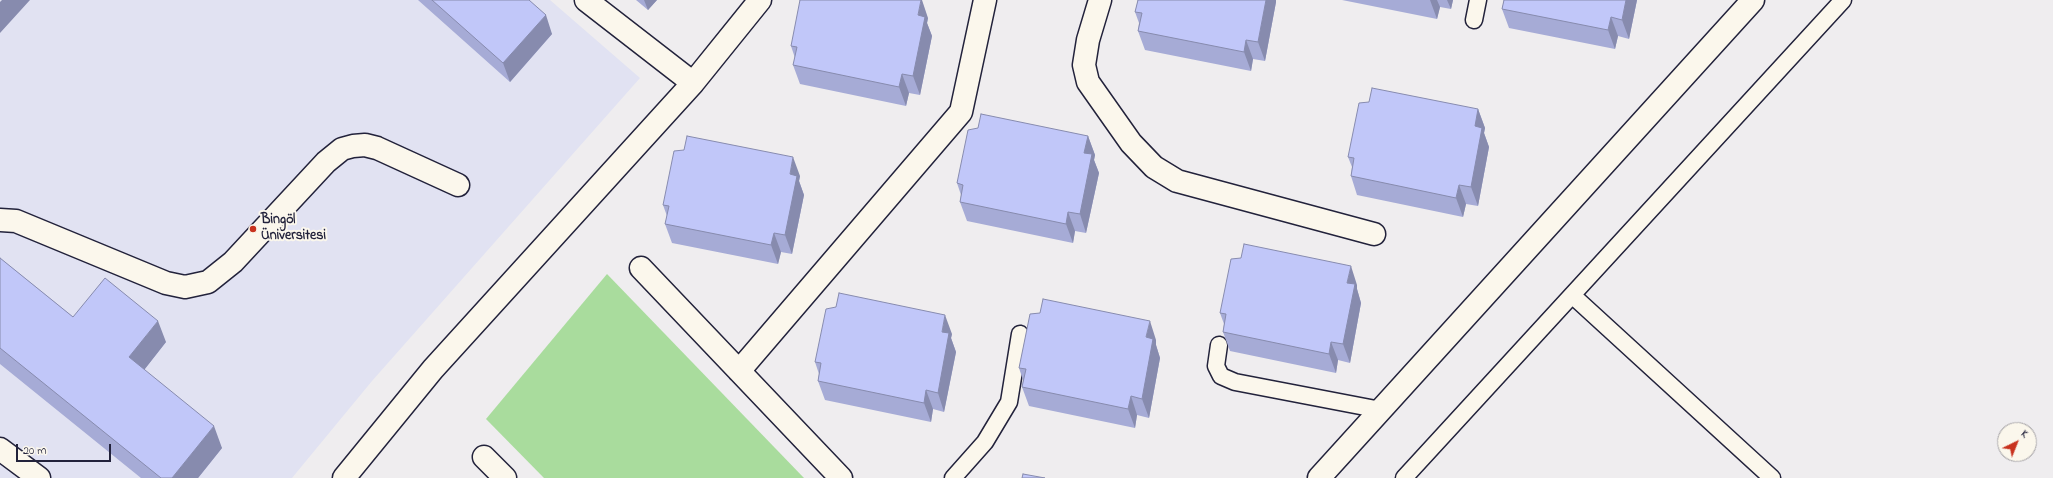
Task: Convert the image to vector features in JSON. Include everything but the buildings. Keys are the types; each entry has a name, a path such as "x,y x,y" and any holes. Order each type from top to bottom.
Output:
{"street":[{"path":"586,0 693,83"},
{"path":"344,478 433,369 693,83 760,0"},
{"path":"739,371 961,112 985,0"},
{"path":"1100,0 1088,40 1084,65 1088,82 1130,143 1154,167 1176,181 1374,234"},
{"path":"1319,478 1753,0"},
{"path":"0,220 16,221 166,282 185,287 208,282 233,262 326,162 342,149 365,145 377,148 458,185"},
{"path":"641,268 841,478"},
{"path":"0,448 39,478"},
{"path":"484,457 505,478"}],"lane":[{"path":"1474,20 1478,0"},
{"path":"1404,478 1844,0"},
{"path":"1572,296 1772,478"},
{"path":"953,478 985,442 1009,402 1020,334"},
{"path":"1219,345 1216,366 1221,376 1235,382 1381,410"}],"shaded area":[{"name":"Bingöl Üniversitesi","path":"0,0 550,0 640,78 372,381 292,478 0,478"}],"green space":[{"path":"607,274 804,478 544,478 486,419"}],"place":[{"name":"Bingöl Üniversitesi","path":"253,229"}]}
